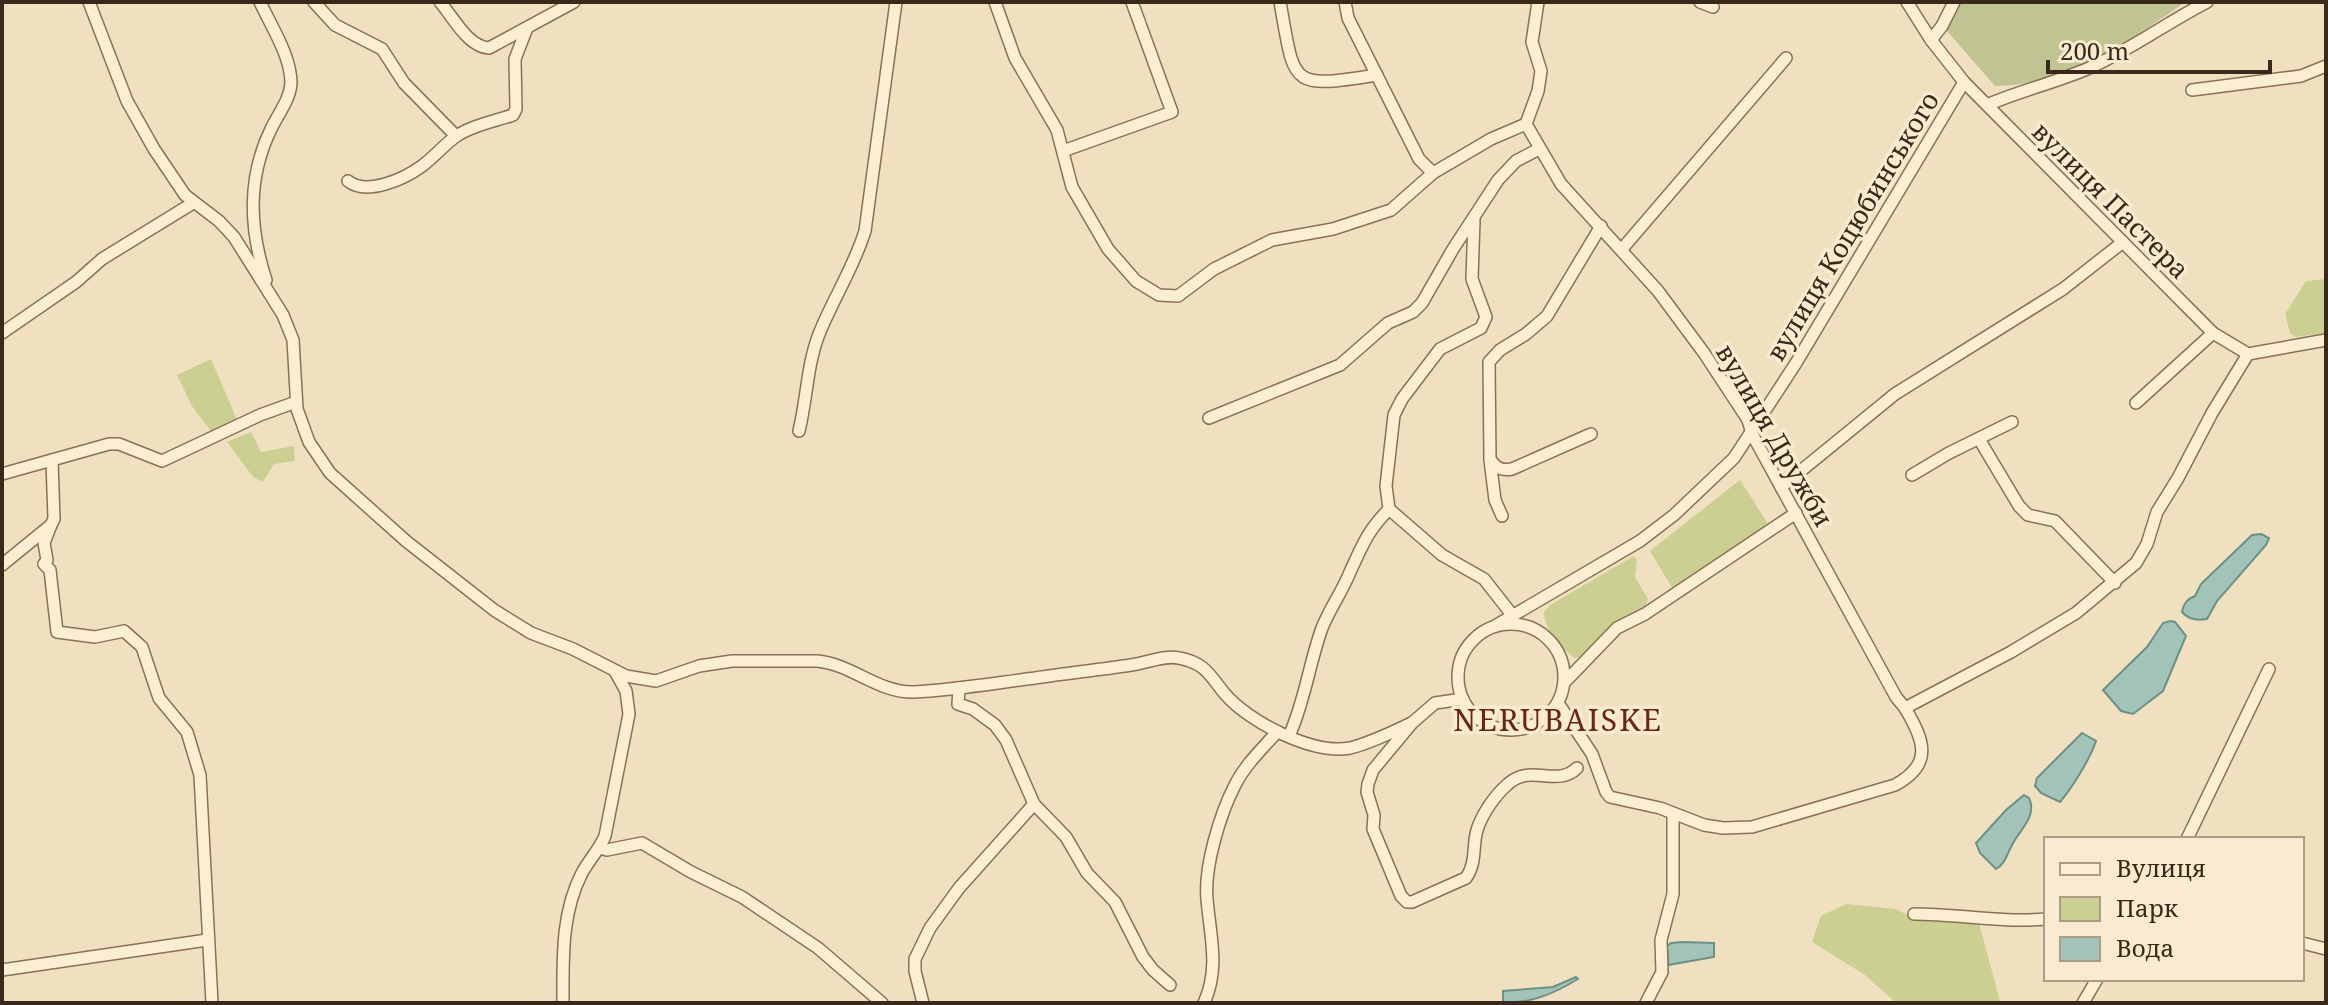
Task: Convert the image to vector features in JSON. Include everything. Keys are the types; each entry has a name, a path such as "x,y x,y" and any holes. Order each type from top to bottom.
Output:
{"street":[{"path":"89,2 135,118 172,179 193,203 227,228 283,315 293,340 296,402 303,427 318,459 406,541 516,625 632,678 656,681 699,666 732,661 817,661 828,662 886,688 900,691 959,688 1133,665 1170,657 1182,659 1213,675 1226,694 1251,716 1283,734 1328,748 1347,749 1368,743 1412,723"},
{"path":"260,2 291,80 287,99 270,130 259,160 252,192 252,227 267,288"},
{"path":"314,2 335,25 382,49 404,83 456,136"},
{"path":"440,2 471,40 482,48 496,46 574,2"},
{"path":"799,431 806,400 806,378 818,336 858,254 865,231 896,2"},
{"path":"995,2 1015,58 1057,130 1072,187 1108,249 1136,281 1149,291 1168,296 1178,296 1214,269 1272,240 1333,229 1391,210 1433,173 1510,129 1526,124 1538,91 1541,71 1532,42 1538,2"},
{"path":"1063,151 1172,112 1132,2"},
{"path":"1280,2 1290,60 1302,77 1310,81 1332,82 1377,75"},
{"path":"1345,2 1348,18 1419,159 1433,173"},
{"path":"1700,2 1713,7"},
{"name":"вулиця Пастера","path":"1907,2 1931,40 1964,82 2213,333 2248,354"},
{"path":"1931,40 1954,2"},
{"path":"1987,105 2085,69 2133,46 2164,24 2207,2"},
{"path":"348,181 366,189 405,176 430,160 456,136 513,115 516,109 515,59 527,28"},
{"path":"1622,249 1786,58"},
{"path":"2192,90 2301,76 2326,66"},
{"name":"вулиця Коцюбинського","path":"1495,626 1640,541 1674,515 1734,458 1752,434 1964,82"},
{"name":"вулиця Дружби","path":"1526,124 1561,184 1658,291 1748,420 1752,434 1921,737 1921,758 1916,771 1895,785 1752,827 1723,828 1660,808 1610,797 1594,764"},
{"path":"1209,418 1340,365 1388,323 1413,312 1422,303 1453,249 1506,170 1539,149"},
{"path":"2,333 76,282 102,259 193,203"},
{"path":"1474,220 1472,279 1486,317 1481,328 1440,349 1402,399 1394,415 1386,486 1389,509 1454,564 1484,579 1513,616"},
{"path":"1502,516 1495,500 1490,459 1489,362 1500,350 1547,316 1601,226"},
{"path":"1781,487 1895,394 2063,289 2123,242"},
{"path":"2136,403 2213,333"},
{"path":"1905,708 2043,633 2115,583 2142,554 2157,512 2248,354 2326,340"},
{"path":"2,474 109,444 119,444 162,461 260,415 296,402"},
{"path":"1912,475 2012,422"},
{"path":"1490,459 1495,467 1512,469 1591,434"},
{"path":"1979,439 2019,506 2028,515 2055,521 2115,583"},
{"path":"52,460 55,511 44,543 47,560 44,564 50,570 57,632 95,637 124,631 130,635 142,647 166,710 187,732 200,775 212,1003"},
{"path":"1204,1003 1211,988 1215,963 1207,896 1217,832 1234,785 1258,751 1283,734 1302,703 1323,628 1336,595 1349,577 1366,537 1389,509"},
{"path":"1564,683 1617,628 1645,614 1796,513"},
{"path":"2,565 51,525"},
{"path":"1521,624 1546,636 1561,658 1564,683 1558,703 1539,723 1509,730 1484,722 1474,715 1463,699 1458,679 1463,655 1474,639 1495,626 1521,624"},
{"path":"563,1003 566,923 582,873 605,836 629,714 626,691 613,669"},
{"path":"2188,837 2269,669"},
{"path":"626,691 632,678"},
{"path":"959,688 958,704 984,715 1006,740 1034,804 1066,837 1087,873 1115,902 1143,957 1170,985"},
{"path":"1463,699 1435,703 1412,723 1373,770 1367,792 1374,815 1373,829 1401,896 1407,902 1466,878 1475,857 1476,832 1486,810 1509,783 1534,773 1559,778 1570,775 1577,768 1577,757 1585,749"},
{"path":"1558,703 1585,749 1592,754 1594,764 1588,771 1577,768"},
{"path":"923,1003 915,959 930,928 1002,836 1034,804"},
{"path":"1646,1003 1662,972 1661,940 1673,894 1673,814"},
{"path":"600,848 607,850 642,843 742,897 809,942 882,1003"},
{"path":"1914,914 1952,914 2010,922 2044,919"},
{"path":"2,970 207,940"},
{"path":"2304,944 2326,949"},
{"path":"2083,1003 2096,981"}],"green space":[{"path":"1958,2 2185,2 2119,47 2073,70 2022,84 1995,86 1947,31"},
{"path":"2326,279 2326,333 2296,337 2290,333 2285,314 2306,281"},
{"path":"211,359 238,422 213,434 192,406 177,375"},
{"path":"251,432 261,452 294,446 295,461 274,464 263,482 253,477 227,442"},
{"path":"1740,480 1770,527 1674,591 1650,551"},
{"path":"1634,556 1637,560 1635,577 1648,599 1645,610 1583,657 1574,658 1550,631 1544,612 1550,605"},
{"path":"1846,904 1896,909 1911,917 1979,923 2002,1003 1896,1003 1865,975 1812,942 1821,916"}],"water":[{"path":"2261,534 2269,538 2266,545 2217,601 2207,619 2193,619 2185,615 2182,612 2185,604 2195,596 2201,584 2252,535"},
{"path":"2175,622 2186,636 2163,691 2133,714 2121,711 2103,690 2147,647 2163,623"},
{"path":"2082,733 2096,741 2070,789 2060,802 2041,793 2035,786 2037,778"},
{"path":"2024,795 2031,805 2029,818 2004,862 1996,869 1980,853 1976,843"},
{"path":"1683,942 1714,943 1714,957 1668,965 1667,946"},
{"path":"1576,977 1578,979 1542,997 1503,1003 1503,991 1553,987"}],"district":[{"name":"NERUBAISKE","path":"1558,719"}]}
